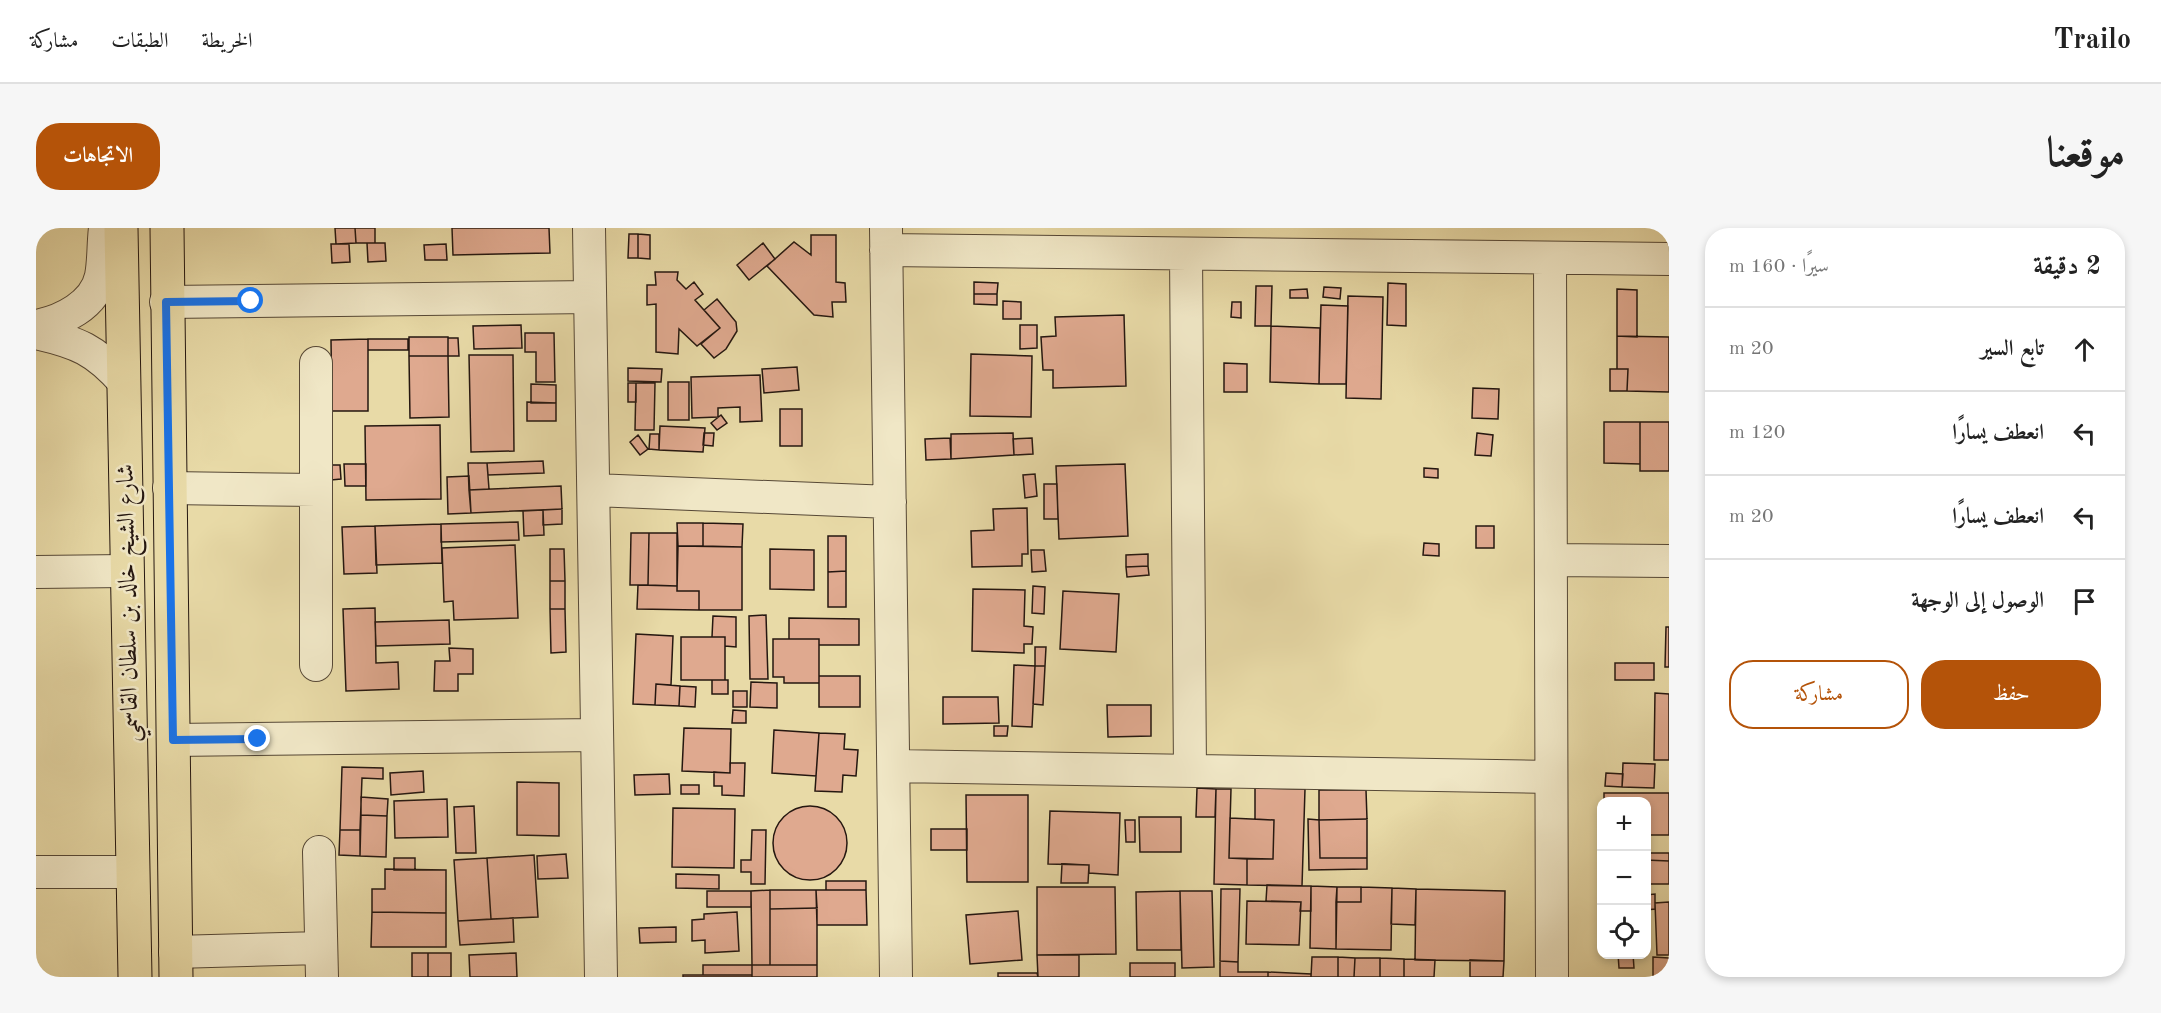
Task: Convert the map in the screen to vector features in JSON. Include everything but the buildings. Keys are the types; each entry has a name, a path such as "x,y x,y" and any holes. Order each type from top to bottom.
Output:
{"main road":[{"name":"شارع الشيخ خالد بن سلطان القاسمي","path":"121,228 125,571 135,977"},
{"name":"شارع الشيخ خالد بن سلطان القاسمي","path":"167,228 166,302 176,964"}],"street":[{"path":"36,326 58,321 92,296 101,277 105,228"},
{"path":"589,228 601,977"},
{"path":"896,977 886,239 1186,254 1669,259"},
{"path":"1186,254 1190,771"},
{"path":"1550,258 1552,977"},
{"path":"166,302 591,297"},
{"path":"36,333 71,341 95,352 124,382"},
{"path":"316,363 316,665"},
{"path":"169,488 316,490"},
{"path":"594,490 890,502"},
{"path":"1551,560 1669,561"},
{"path":"36,572 125,571"},
{"path":"173,740 597,735"},
{"path":"894,766 1551,777"},
{"path":"176,964 322,963 319,852"},
{"path":"36,872 132,872"}],"route":[{"path":"251,301 166,302 173,740 258,739"}]}
